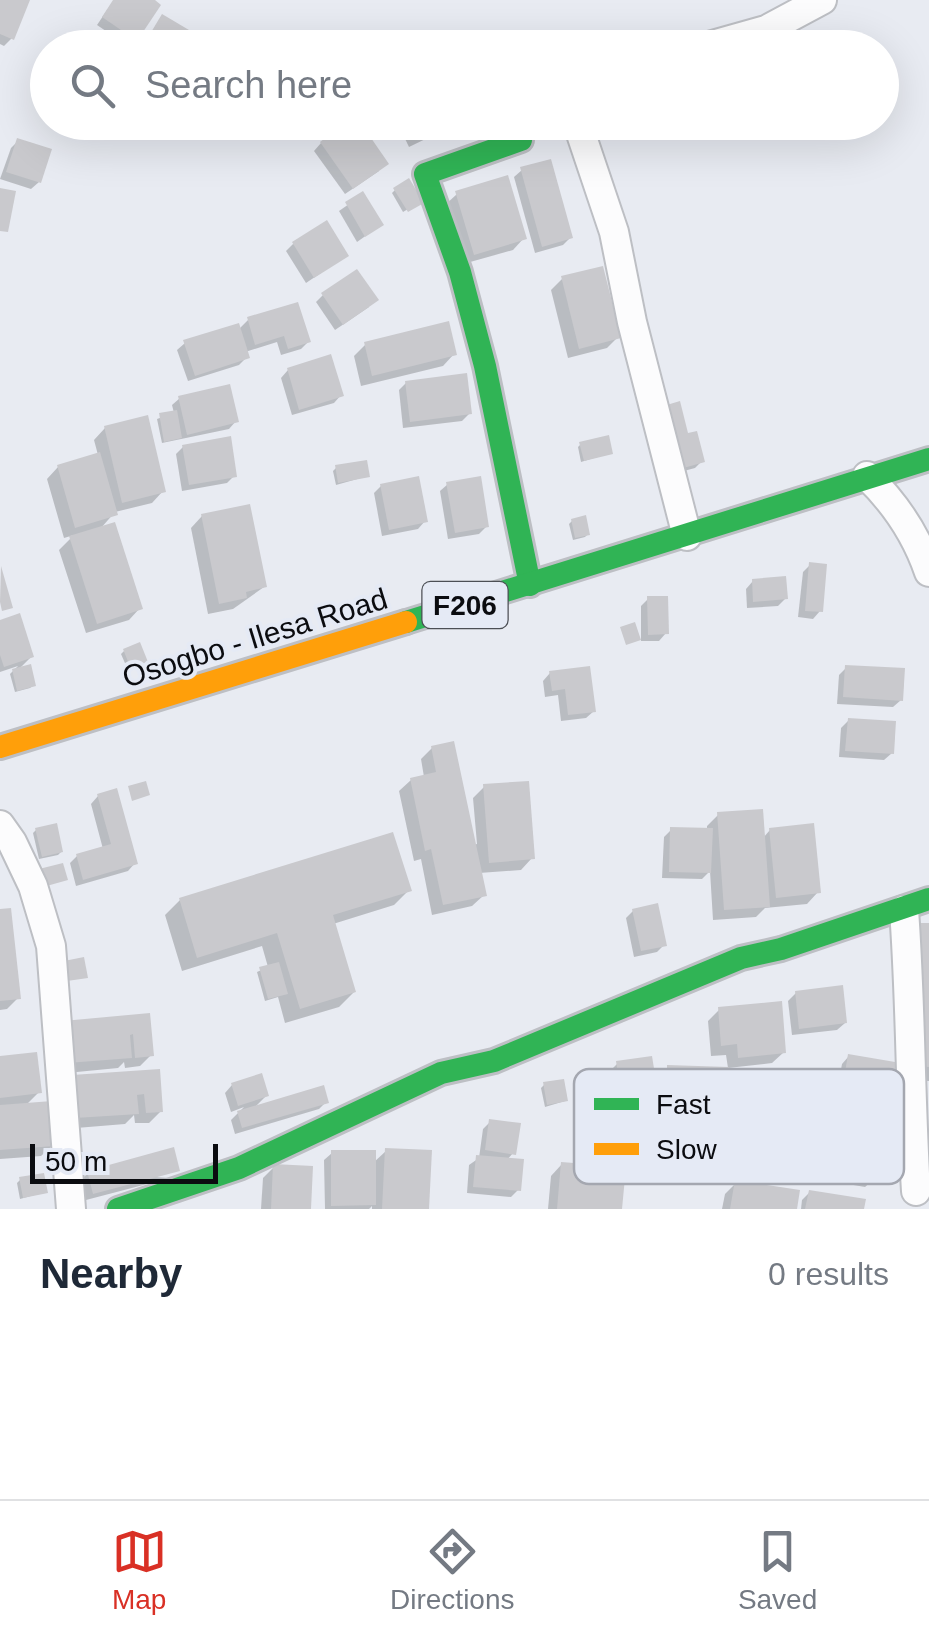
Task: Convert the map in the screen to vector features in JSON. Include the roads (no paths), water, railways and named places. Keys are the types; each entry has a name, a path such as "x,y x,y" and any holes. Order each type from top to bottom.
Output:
{"street":[{"path":"766,30 822,0"},
{"path":"521,140 425,174 460,272 480,347 530,585"},
{"path":"583,140 614,232 632,322 687,536"},
{"name":"Osogbo - Ilesa Road","path":"0,747 929,459"},
{"path":"867,476 890,498 912,532 929,572"},
{"path":"0,825 33,886 52,946 71,1209"},
{"path":"118,1209 239,1168 442,1073 494,1061 741,958 916,904 910,1097 918,1192"}]}
